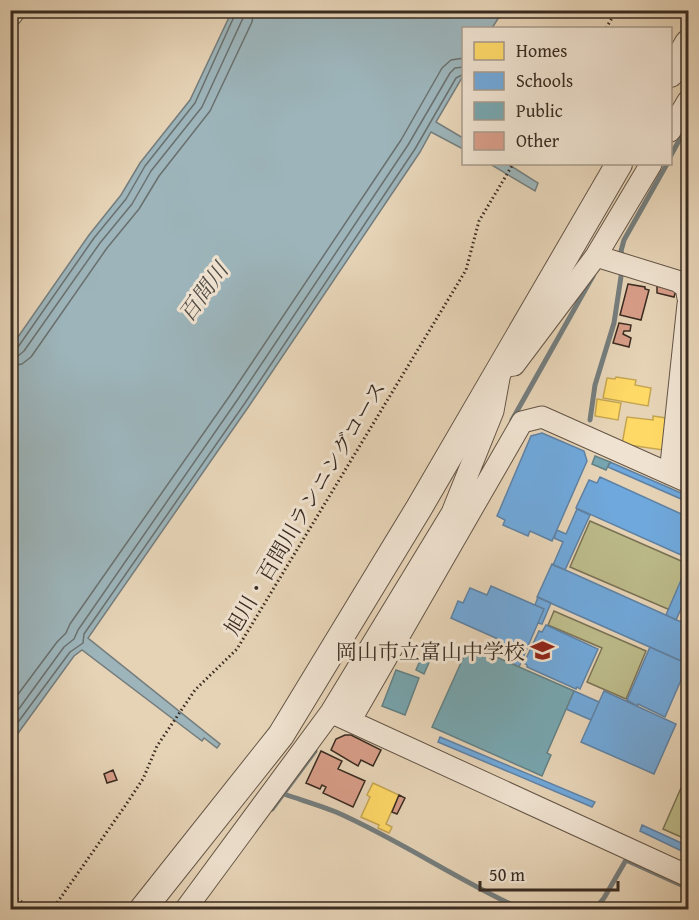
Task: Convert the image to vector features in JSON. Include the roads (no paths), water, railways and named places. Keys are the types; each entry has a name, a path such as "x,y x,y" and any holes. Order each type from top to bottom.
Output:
{"street":[{"path":"672,71 688,43"},
{"path":"672,128 688,101"},
{"path":"142,909 281,735 413,518 618,165"},
{"path":"501,368 514,365 596,256 650,165"},
{"path":"596,256 677,281 686,287 688,298"},
{"path":"185,909 331,712 522,422 542,417 679,478 688,304"},
{"path":"350,721 459,517 493,411 501,368"},
{"path":"331,712 688,876"}],"water":[{"name":"百間川","path":"232,11 503,11 493,27 462,27 462,78 436,122 462,137 462,148 431,132 420,152 249,406 88,638 220,744 217,748 204,738 202,741 82,650 74,656 11,743 11,347 89,235 121,195 140,163 190,100"},
{"path":"492,165 510,165 538,183 535,191"}],"waterway":[{"path":"672,153 688,124"},
{"path":"623,257 621,251 624,240 666,165"},
{"path":"590,420 595,385 614,323 622,270"},
{"path":"512,420 593,276"},
{"path":"272,809 315,751"},
{"path":"284,794 330,809 360,823 523,910"},
{"path":"594,910 604,898 626,860 688,888"}],"place":[{"name":"岡山市立富山中学校","path":"543,651"}]}
